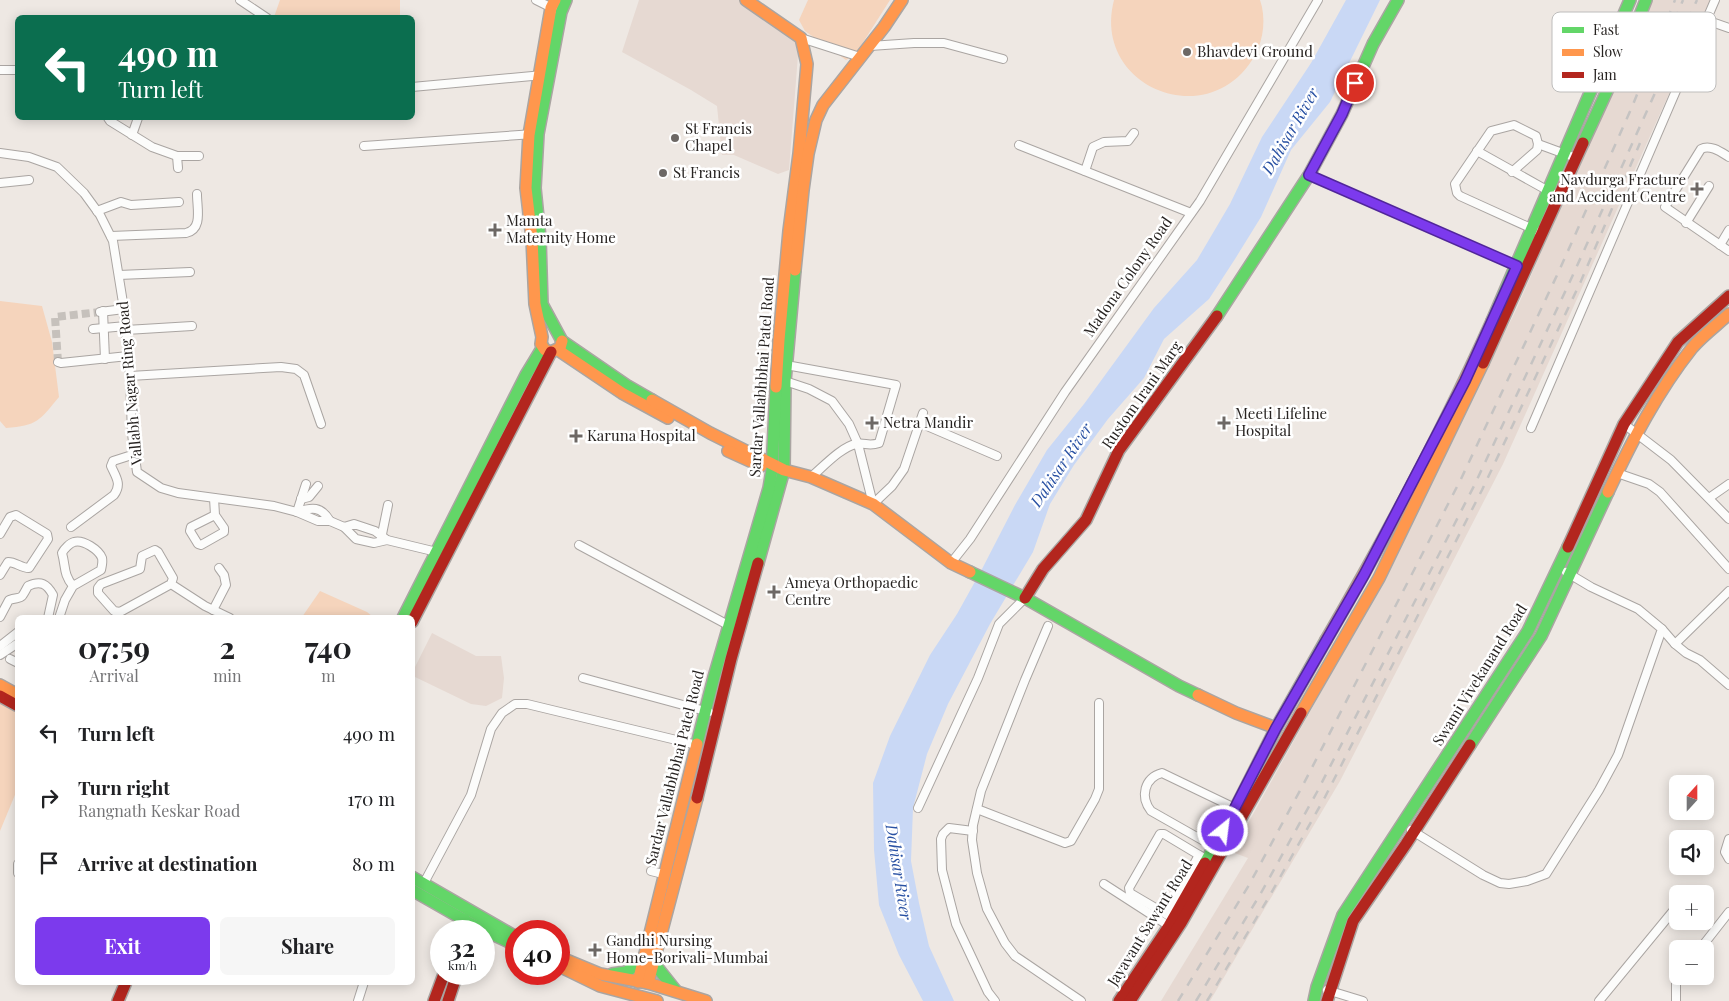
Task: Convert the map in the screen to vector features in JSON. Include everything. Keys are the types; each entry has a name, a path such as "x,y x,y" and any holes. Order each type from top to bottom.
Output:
{"street":[{"path":"240,0 262,15"},
{"path":"536,0 560,4 533,134 526,188 532,239 535,304 552,343 622,393 745,460 811,477 873,504 950,563 1026,598 1179,686 1236,713 1276,728"},
{"path":"746,0 801,38 860,58"},
{"path":"803,154 823,105 870,46 902,0"},
{"name":"Madona Colony Road","path":"950,563 970,539 1064,392 1200,200 1318,0"},
{"name":"Rustom Irani Marg","path":"1026,598 1043,569 1074,536 1086,520 1119,450 1214,320 1309,175 1342,114 1373,44 1398,0"},
{"name":"Jayavant Sawant Road","path":"1625,12 1630,0"},
{"name":"Jayavant Sawant Road","path":"1641,12 1646,0"},
{"path":"1710,12 1715,0"},
{"path":"1716,23 1729,28"},
{"path":"801,38 807,64 803,154"},
{"path":"870,46 944,43 1003,59"},
{"path":"0,70 15,70"},
{"path":"415,87 545,75"},
{"name":"Jayavant Sawant Road","path":"1130,1001 1207,860 1219,849 1379,578 1478,373 1553,194 1565,154 1591,92"},
{"name":"Jayavant Sawant Road","path":"1553,194 1576,158 1606,92"},
{"path":"1531,428 1675,92"},
{"path":"109,120 152,147 176,156 199,156"},
{"path":"132,135 137,120"},
{"path":"1512,172 1537,150 1538,144 1536,136 1514,125 1491,131 1455,184 1457,192 1460,196 1537,231"},
{"path":"1085,171 1093,148 1104,142 1128,141 1134,133"},
{"path":"364,146 533,134"},
{"path":"1538,144 1576,158"},
{"path":"1019,145 1191,213"},
{"path":"1724,248 1666,209 1665,205 1701,149 1705,147 1711,148 1729,157"},
{"path":"1477,151 1553,194"},
{"name":"Vallabh Nagar Ring Road","path":"0,152 29,157 57,167 84,193 97,210 111,236 124,309 137,472 161,488 178,493 274,506 297,512 318,521 330,521 344,527 354,524 375,531 383,539 442,554"},
{"name":"Sardar Vallabhbhai Patel Road","path":"647,962 784,470 785,381 803,154"},
{"name":"Sardar Vallabhbhai Patel Road","path":"647,962 663,874 728,625 769,488 773,467 781,320 789,231 803,154"},
{"path":"176,156 178,168"},
{"path":"1309,175 1517,266"},
{"path":"0,183 29,180"},
{"path":"1686,223 1709,186"},
{"path":"111,236 192,232 196,229 198,222 197,194"},
{"path":"97,210 121,202 131,205 179,202"},
{"path":"1724,248 1729,230"},
{"name":"Jayavant Sawant Road","path":"1240,811 1276,728 1364,575 1465,381 1517,266 1537,231"},
{"path":"1724,248 1729,240"},
{"path":"119,275 190,272"},
{"name":"Swami Vivekanand Road","path":"1314,1001 1317,987 1343,915 1528,630 1624,424 1678,342 1729,296"},
{"path":"105,359 104,328 101,312 124,309"},
{"name":"Swami Vivekanand Road","path":"1328,996 1353,921 1414,832 1541,636 1568,573 1636,433 1662,390 1693,346 1729,314"},
{"path":"93,329 192,326"},
{"path":"410,615 552,343"},
{"path":"58,362 128,356"},
{"path":"786,365 896,385 879,443 872,446 858,444 848,447 811,477"},
{"path":"130,376 281,367 296,369 304,375 321,424"},
{"path":"785,381 809,389 832,401 849,424 858,444 873,504"},
{"path":"873,504 892,486 904,469 923,413"},
{"path":"920,423 997,456"},
{"path":"1624,424 1671,460 1729,520"},
{"path":"70,527 114,495 118,489 119,485 111,463 135,454"},
{"path":"1617,473 1649,484 1660,492 1729,568"},
{"path":"297,512 306,484"},
{"path":"1709,498 1729,484"},
{"path":"301,499 309,497 318,486"},
{"path":"214,498 215,515 224,528 224,532 201,545 198,544 190,531 191,527 215,515"},
{"path":"344,527 356,539 374,543 383,539 388,505"},
{"path":"0,534 10,516 16,515 46,534 48,540 29,568 8,562 0,575"},
{"path":"1581,517 1593,523"},
{"path":"60,615 65,600 73,586 101,570 103,560 98,551 80,541 74,542 64,549 62,553 66,578 73,586"},
{"path":"579,545 728,625"},
{"path":"155,550 173,578 171,584 120,612 114,611 98,593 101,584 140,569 142,556 155,550"},
{"path":"213,610 226,585 224,575 219,568"},
{"path":"1557,569 1568,573 1591,587 1611,591 1626,602 1648,612 1675,644 1686,653 1700,660 1729,685"},
{"path":"0,617 9,600 22,598 28,586 41,583 47,585 53,595 49,615"},
{"path":"171,584 224,615"},
{"path":"1675,644 1729,591"},
{"path":"918,808 974,687 999,624 1026,598"},
{"path":"1048,626 981,791 972,840 977,873 987,910 1005,944 1015,956 1081,1001"},
{"path":"1403,825 1483,875 1500,883 1509,884 1527,881 1546,874 1599,790 1618,755 1662,629"},
{"path":"0,646 15,634"},
{"path":"0,655 15,645"},
{"path":"10,659 15,662"},
{"path":"583,678 717,715"},
{"path":"0,684 15,693"},
{"path":"0,696 15,704"},
{"path":"977,808 1065,843 1071,840 1099,789 1099,703"},
{"path":"424,884 471,795 491,729 502,713 515,704 527,704 697,745"},
{"path":"1219,849 1151,810 1147,806 1144,793 1148,782 1157,774 1162,773 1240,811"},
{"path":"973,831 949,828 943,834 941,839 942,870 956,924 988,992 995,1001"},
{"path":"1173,920 1130,893 1130,888 1160,834 1164,834 1207,860"},
{"path":"1729,839 1726,852 1729,859"},
{"path":"651,871 663,874"},
{"path":"415,879 505,931"},
{"path":"1104,884 1173,920"},
{"path":"415,892 464,919"},
{"path":"1707,940 1729,912"},
{"path":"1600,1001 1669,917"},
{"name":"Jayavant Sawant Road","path":"1119,1001 1173,920"},
{"path":"570,962 600,974 643,982 706,1001"},
{"path":"600,974 626,972 647,962"},
{"path":"639,999 647,962"},
{"path":"647,962 677,992"},
{"path":"570,971 600,986 639,999 656,1001"},
{"path":"118,1001 125,985"},
{"path":"358,1001 363,985"},
{"path":"434,1001 440,985"},
{"path":"448,1001 453,985"},
{"path":"1676,985 1676,1001"},
{"path":"600,986 616,1001"},
{"path":"1317,987 1328,996 1363,1001"}],"shaded area":[{"path":"280,0 400,0 400,15 275,15"},
{"path":"639,0 739,0 794,37 798,55 789,170 778,174 734,155 722,155 717,106 622,52"},
{"path":"808,0 890,0 855,55 846,60 805,31 799,20"},
{"name":"Bhavdevi Ground","path":"1114,0 1260,0 1263,21 1258,49 1235,79 1211,93 1185,96 1159,90 1137,77 1120,57 1112,31"},
{"path":"1651,0 1711,0 1706,12 1646,12"},
{"path":"1611,92 1670,92 1503,464 1340,781 1210,1001 1161,1001 1248,858 1232,852 1370,604 1516,310"},
{"path":"0,301 42,306 52,342 59,397 42,416 25,426 6,428 0,421"},
{"path":"320,591 371,615 303,615"},
{"path":"432,633 476,656 501,656 504,678 502,698 486,706 471,704 415,677 415,667"},
{"path":"0,700 15,708 15,795 0,831"}],"water":[{"name":"Dahisar River","path":"1346,0 1380,0 1330,102 1291,150 1261,217 1209,299 1164,339 1144,378 1108,419 1074,465 1050,504 1033,552 990,624 948,704 927,754 913,808 911,861 929,946 954,1001 923,1001 899,955 879,905 874,850 873,783 890,736 930,655 957,614 1015,505 1047,450 1084,404 1154,308 1197,260 1230,204 1262,137 1311,63"}],"tunnel":[{"path":"58,362 55,317 100,312"}],"railway":[{"path":"1670,12 1675,0"},
{"path":"1678,12 1683,0"},
{"path":"1692,12 1697,0"},
{"path":"1178,1001 1249,885 1303,785 1461,479 1559,271 1638,92"},
{"path":"1196,1001 1261,893 1317,792 1474,486 1572,277 1655,92"},
{"path":"1207,1001 1269,897 1325,797 1482,490 1581,281 1640,143"}],"traffic: fast":[{"path":"566,0 561,12 538,134 535,188 540,238 542,304 562,341 626,385 652,400"},
{"path":"1217,316 1309,175 1342,114 1373,44 1398,0"},
{"path":"1625,12 1630,0"},
{"path":"1641,12 1646,0"},
{"path":"1492,321 1590,92"},
{"path":"1583,143 1606,92"},
{"path":"758,563 784,470 785,381 795,270"},
{"path":"405,615 526,375 543,347"},
{"path":"697,744 714,677 769,488 772,470 776,387"},
{"path":"1470,745 1541,636 1608,492"},
{"path":"1314,1001 1317,987 1343,915 1528,631 1568,547"},
{"path":"970,572 1025,598 1198,695"},
{"path":"1205,863 1232,815 1276,728 1326,640"},
{"path":"415,879 505,931"},
{"path":"415,892 475,926 505,940"},
{"path":"612,974 626,972 641,962"},
{"path":"653,962 676,991"}],"traffic: slow":[{"path":"555,0 551,8 529,135 526,188 532,239 535,304 542,337 541,344 545,350 551,352 560,348 562,341"},
{"path":"746,0 801,38 807,64 799,154 789,231 776,387"},
{"path":"795,270 808,154 816,120 823,105 884,27 902,0"},
{"path":"1608,492 1636,436 1667,382 1696,344 1729,314"},
{"path":"1326,640 1413,483 1492,321"},
{"path":"558,350 622,393 668,418"},
{"path":"1301,713 1379,578 1483,363"},
{"path":"652,400 710,433 784,470 811,477 873,504 951,563 970,572"},
{"path":"728,451 761,466"},
{"path":"0,685 15,693"},
{"path":"1198,695 1236,713 1276,728"},
{"path":"638,982 697,744"},
{"path":"648,983 697,798"},
{"path":"570,962 600,974 648,983 706,1001"},
{"path":"570,971 600,986 657,1001"}],"traffic: jam":[{"path":"1483,363 1583,143"},
{"path":"1568,547 1624,424 1678,342 1729,296"},
{"path":"1025,598 1043,569 1086,520 1119,450 1217,316"},
{"path":"415,616 551,352"},
{"path":"697,798 731,659 758,563"},
{"path":"0,696 15,704"},
{"path":"1130,1001 1181,923 1301,713"},
{"path":"1327,1001 1353,921 1406,844 1470,745"},
{"path":"1119,1001 1169,926 1205,863"},
{"path":"118,1001 125,985"},
{"path":"434,1001 440,985"},
{"path":"448,1001 453,985"}],"place":[{"name":"Bhavdevi Ground","path":"1187,52"},
{"name":"St Francis Chapel","path":"675,138"},
{"name":"St Francis","path":"663,173"},
{"name":"Navdurga Fracture and Accident Centre","path":"1697,189"},
{"name":"Mamta Maternity Home","path":"495,230"},
{"name":"Netra Mandir","path":"872,423"},
{"name":"Meeti Lifeline Hospital","path":"1224,423"},
{"name":"Karuna Hospital","path":"576,436"},
{"name":"Ameya Orthopaedic Centre","path":"774,592"},
{"name":"Gandhi Nursing Home-Borivali-Mumbai","path":"595,950"}],"route":[{"path":"1223,831 1276,728 1364,575 1465,381 1517,266 1309,175 1342,114 1355,83"}]}
